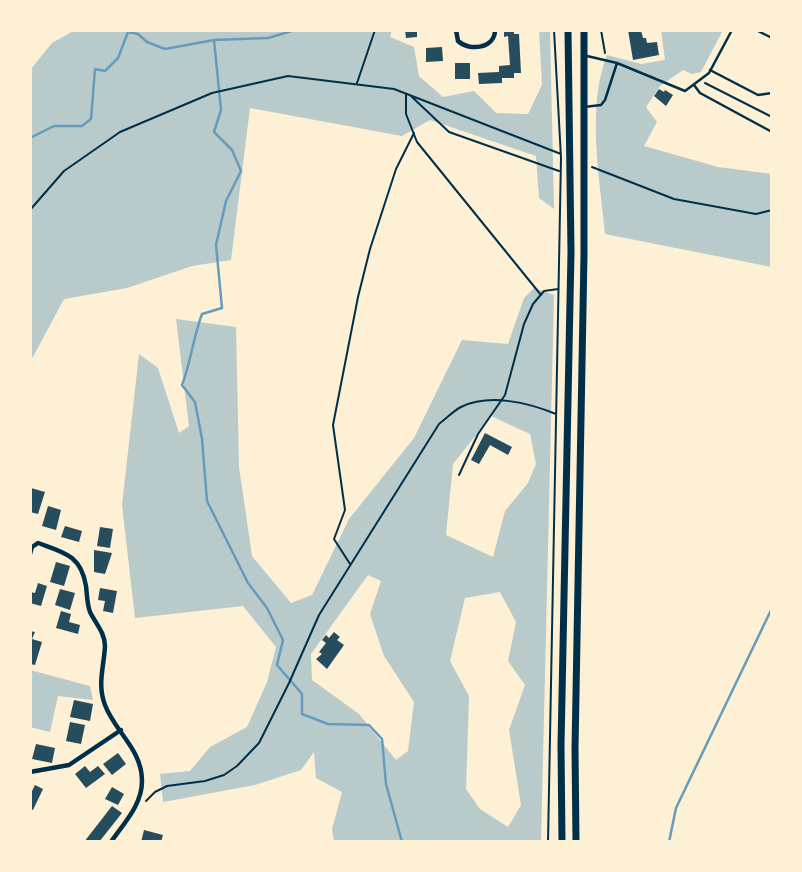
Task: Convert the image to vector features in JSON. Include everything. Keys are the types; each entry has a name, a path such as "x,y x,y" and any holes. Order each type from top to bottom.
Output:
{"main road":[{"path":"562,842 561,745 571,252 569,162 563,155 568,30"},
{"path":"576,842 575,748 585,163 584,30"}],"street":[{"path":"456,30 458,41 468,47 489,44 495,37 495,30"},
{"path":"30,554 32,547 38,543 65,552 80,564 89,610 102,632 105,644 99,688 106,708 140,760 142,782 138,804 111,842"},
{"path":"30,772 69,765 121,730"}],"lane":[{"path":"584,56 617,63 685,91 710,70 732,30"},
{"path":"756,30 772,38"},
{"path":"584,107 601,105 605,100 617,63"},
{"path":"710,70 758,95 772,93"},
{"path":"694,85 700,93 772,132"}],"path":[{"path":"356,84 375,30"},
{"path":"548,842 560,172 563,155 554,30"},
{"path":"601,30 607,60"},
{"path":"30,210 64,171 120,132 212,93 288,76 394,89 563,155"},
{"path":"701,80 772,117"},
{"path":"407,94 406,114 417,142 541,295"},
{"path":"407,94 449,132 560,172"},
{"path":"350,564 334,539 345,510 333,425 370,249 396,169 414,133"},
{"path":"585,163 674,199 756,214 772,210"},
{"path":"459,475 478,435 505,396 524,324 533,304 544,291 559,289"},
{"path":"138,804 142,805 155,792 167,786 224,775 237,766 259,743 289,683 318,615 439,424 462,406 491,401 524,402 557,414"}],"shaded area":[{"path":"75,30 392,30 390,37 414,47 419,76 443,97 474,91 496,113 528,114 542,85 539,30 550,30 554,209 539,198 536,156 430,120 402,136 250,108 231,260 192,266 127,288 64,299 30,358 30,70 52,43"},
{"path":"661,30 723,30 701,72 692,74 683,70 660,86 646,107 657,122 644,146 718,167 772,174 772,267 605,234 596,144 597,98 601,76 607,55 641,64 665,60"},
{"path":"534,288 554,295 541,842 334,842 332,829 342,792 316,778 314,752 301,770 255,785 163,802 160,774 190,771 210,747 247,727 267,682 276,647 243,606 135,618 122,505 139,354 158,368 179,433 189,426 176,319 236,327 239,467 252,556 291,603 312,595 349,519 414,438 462,340 508,344 524,298","holes":["491,416 530,434 536,464 528,483 505,511 493,557 446,535 453,464","368,575 381,581 370,614 384,656 414,702 408,751 396,760 359,714 312,680 311,654","500,592 516,622 508,661 525,685 509,730 521,805 508,827 480,809 466,789 469,696 450,661 465,598"]},
{"path":"30,670 90,686 93,700 58,696 50,732 30,727"}],"building":[{"path":"405,30 417,30 417,37 406,38"},
{"path":"504,30 514,30 514,34 519,34 521,73 514,73 514,78 502,78 502,83 479,84 478,73 499,72 499,66 510,65 508,36 504,37"},
{"path":"628,30 641,30 647,43 657,42 659,55 633,60"},
{"path":"442,47 443,61 426,62 426,48"},
{"path":"455,63 470,63 470,79 455,79"},
{"path":"659,89 673,95 666,106 654,96"},
{"path":"485,433 512,447 508,455 490,445 479,464 471,460"},
{"path":"31,488 45,492 38,514 30,512"},
{"path":"48,506 61,510 56,530 42,526"},
{"path":"65,526 82,531 79,542 61,537"},
{"path":"100,527 113,529 110,548 97,546"},
{"path":"94,550 112,553 105,574 94,572"},
{"path":"56,562 70,566 64,586 50,582"},
{"path":"38,583 47,586 41,606 30,603 30,592 35,593"},
{"path":"100,588 117,591 113,613 103,611 105,601 98,600"},
{"path":"60,589 75,593 70,610 55,605"},
{"path":"61,611 71,614 69,622 80,625 78,634 56,628"},
{"path":"30,631 35,632 32,639 42,642 35,665 30,664"},
{"path":"334,632 340,637 337,640 344,645 327,669 316,659 322,654 319,652 326,643 322,640 326,635 329,638"},
{"path":"74,700 93,704 90,721 70,717"},
{"path":"70,722 85,725 81,744 66,741"},
{"path":"36,744 55,748 52,763 32,759"},
{"path":"118,753 126,764 112,775 103,764"},
{"path":"85,766 90,772 98,766 105,774 86,788 75,774"},
{"path":"35,785 43,789 33,810 30,809 30,795"},
{"path":"112,787 124,794 118,805 105,799"},
{"path":"112,806 122,813 99,842 84,842"},
{"path":"144,830 163,835 161,842 141,842"}],"waterway":[{"path":"30,138 54,126 82,126 91,119 95,69 105,71 118,58 128,32 138,34 147,42 165,49 214,40 268,38 295,30"},
{"path":"214,40 221,110 214,132 232,150 241,171 226,201 216,245 222,308 202,314 182,385 195,402 202,439 207,501 248,583 267,608 283,640 277,665 302,694 302,714 328,724 369,725 382,739 386,784 402,842"},
{"path":"669,842 676,808 772,608"}]}
